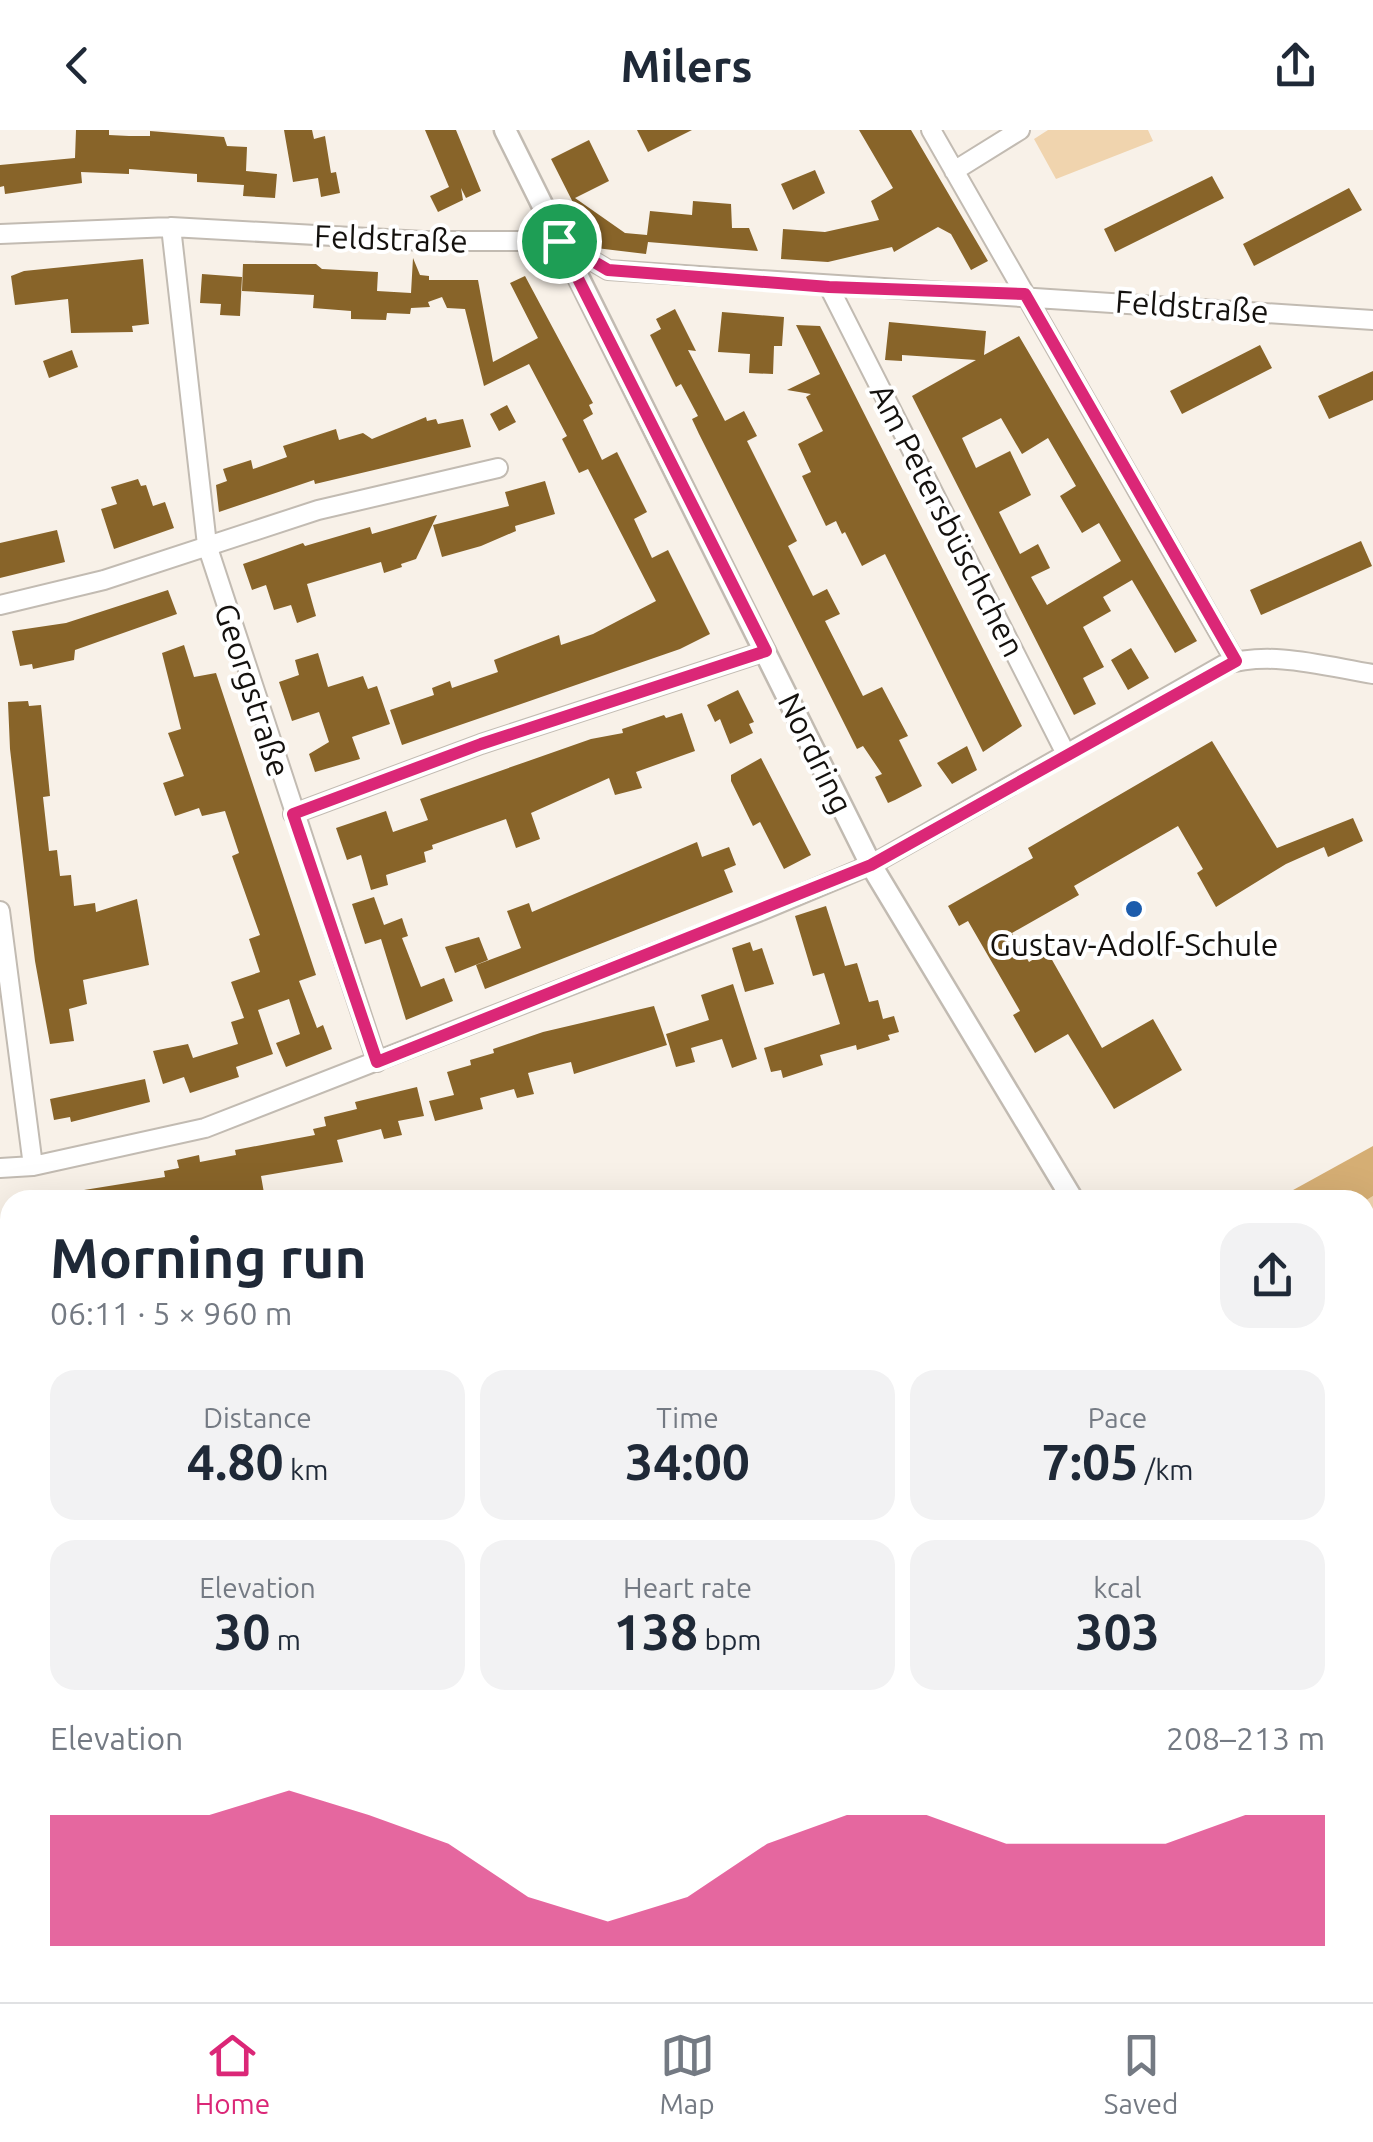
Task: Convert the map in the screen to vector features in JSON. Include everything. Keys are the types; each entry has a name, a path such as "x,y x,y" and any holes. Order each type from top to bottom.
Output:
{"street":[{"name":"Nordring","path":"505,130 871,865 1067,1190"},
{"path":"931,130 1236,661"},
{"path":"954,171 1020,130"},
{"name":"Feldstraße","path":"0,234 171,228 423,241 559,241 608,270 829,287 1025,294 1373,320"},
{"name":"Georgstraße","path":"171,228 208,545 377,1062"},
{"name":"Am Petersbüschchen","path":"829,287 1066,754"},
{"path":"0,606 104,580 318,510 498,468"},
{"path":"293,814 481,744 766,651"},
{"path":"0,1168 33,1166 204,1128 871,865 1236,661 1277,658 1373,674"},
{"path":"0,911 33,1166"}],"shaded area":[{"path":"1048,130 1148,130 1153,141 1056,179 1034,139"},
{"path":"1373,1146 1373,1190 1293,1190"}],"building":[{"path":"76,130 109,130 109,135 129,136 150,136 150,131 224,137 227,146 247,147 246,171 277,174 275,198 243,196 244,185 197,182 197,174 129,169 129,174 81,172 82,183 5,194 4,186 0,187 0,165 75,158"},
{"path":"284,130 312,130 314,139 325,136 331,173 336,172 340,193 321,197 318,178 293,182"},
{"path":"425,130 456,130 481,191 466,198 461,188 463,200 438,212 430,196 449,187"},
{"path":"637,130 692,130 648,152"},
{"path":"859,130 911,130 988,261 971,270 951,234 938,227 894,252 892,247 828,262 781,259 783,229 825,232 879,220 871,201 893,188"},
{"path":"589,140 609,181 575,198 625,233 647,235 650,211 692,215 693,201 731,204 732,228 749,228 758,251 648,242 646,254 596,248 551,159"},
{"path":"815,170 825,193 793,210 781,184"},
{"path":"1212,176 1224,198 1115,252 1104,229"},
{"path":"1349,188 1362,210 1254,266 1243,244"},
{"path":"413,258 420,275 429,276 429,280 478,280 493,362 538,338 510,283 525,276 593,403 589,405 593,414 583,420 602,460 617,452 647,512 634,519 652,558 668,550 710,634 680,649 402,745 390,710 434,695 432,688 450,681 452,688 498,672 494,660 559,635 561,645 593,634 656,601 588,469 579,473 562,439 567,436 529,364 484,386 465,309 447,308 442,297 428,302 430,307 411,308 410,314 387,313 386,320 351,319 351,311 313,308 314,295 242,291 243,264 316,264 322,269 378,272 377,291 411,293"},
{"path":"143,259 149,324 132,326 133,332 71,333 68,299 15,305 11,276 24,271"},
{"path":"202,274 242,277 240,316 220,315 221,304 200,303"},
{"path":"675,309 696,351 688,350 725,421 744,411 757,436 747,441 797,541 788,546 813,596 827,589 840,614 825,621 863,696 882,687 908,736 899,740 922,786 895,800 888,803 875,777 882,774 863,746 857,749 699,434 692,419 698,416 681,384 676,387 650,335 661,329 656,319"},
{"path":"722,312 784,317 782,346 774,346 773,374 749,373 750,354 718,352"},
{"path":"889,322 986,331 984,355 1019,336 1197,641 1175,653 1132,580 1103,597 1111,611 1083,627 1104,667 1083,678 1096,704 1074,715 912,396 976,360 902,355 902,361 885,360","holes":["1001,418 1022,454 1048,438 1076,486 1060,496 1082,533 1099,523 1121,561 1047,605 1031,577 1050,568 1038,544 1020,554 999,512 1031,495 1010,451 976,468 962,438"]},
{"path":"796,325 820,326 1022,726 983,752 885,554 862,566 836,521 826,526 802,476 811,472 798,444 823,431 806,397 811,394 787,390 820,374"},
{"path":"1260,345 1272,368 1182,414 1170,391"},
{"path":"72,350 78,367 49,378 43,361"},
{"path":"1373,371 1373,400 1329,419 1318,396"},
{"path":"507,405 516,422 499,431 490,414"},
{"path":"426,417 427,421 436,419 438,424 463,419 471,447 315,484 314,480 219,512 216,485 227,481 223,469 251,460 253,469 287,457 283,446 336,429 339,440 363,433 372,439"},
{"path":"138,479 141,486 146,485 153,506 165,502 174,528 114,549 101,509 117,504 111,487"},
{"path":"545,481 555,514 515,526 516,531 481,546 442,557 433,525 509,506 505,492"},
{"path":"437,515 416,559 401,564 402,567 384,573 381,562 307,584 316,616 297,623 291,605 274,610 266,585 252,590 243,564 303,543 305,546 370,527 372,534"},
{"path":"57,530 65,562 0,578 0,543"},
{"path":"1361,541 1372,566 1261,615 1250,590"},
{"path":"168,590 177,614 75,650 74,660 33,669 32,664 20,666 12,631 66,623"},
{"path":"184,645 194,677 216,673 316,975 299,981 317,1028 323,1025 332,1049 286,1067 276,1043 300,1034 289,999 258,1010 273,1054 236,1067 239,1077 190,1093 184,1077 163,1084 153,1051 188,1044 193,1058 238,1044 231,1022 244,1018 231,982 260,972 249,939 260,935 232,856 239,853 225,811 202,816 199,808 175,816 163,783 184,776 168,733 181,729 162,653"},
{"path":"1131,648 1149,678 1128,690 1111,660"},
{"path":"318,653 328,687 363,676 368,689 377,686 390,724 352,737 360,759 315,772 309,754 329,742 319,712 292,721 279,682 299,675 295,660"},
{"path":"738,690 754,722 749,724 753,733 730,744 720,719 715,722 707,705"},
{"path":"28,701 29,706 41,705 50,796 43,797 49,851 57,850 60,876 71,875 74,906 95,903 96,912 137,899 149,965 83,980 87,1004 69,1009 74,1041 50,1044 35,961 10,749 8,702"},
{"path":"682,713 695,751 636,772 642,788 615,795 609,778 531,813 540,839 516,848 506,819 432,845 433,849 424,852 426,862 386,875 388,885 371,890 361,855 347,860 336,828 386,811 393,832 428,820 420,799 591,739 623,733 622,729 664,715 666,718"},
{"path":"1212,741 1277,848 1353,818 1363,841 1328,857 1324,847 1286,864 1216,907 1197,873 1203,869 1178,826 1074,886 1079,895 1012,933 1029,962 1047,951 1102,1048 1153,1019 1182,1070 1114,1109 1068,1034 1035,1053 1013,1015 1020,1011 968,921 959,926 948,906 1033,858 1028,848"},
{"path":"967,746 977,770 952,784 937,763"},
{"path":"761,758 811,855 784,869 760,822 753,826 731,781 731,775"},
{"path":"697,842 702,857 729,847 736,865 724,870 733,892 485,989 476,965 521,948 507,911 529,903 532,912"},
{"path":"374,897 384,925 402,918 408,936 402,938 421,987 444,978 453,1001 406,1020 381,939 365,944 352,904"},
{"path":"826,906 845,966 857,963 869,1002 878,1000 883,1019 894,1016 899,1032 888,1035 890,1040 857,1050 856,1045 820,1055 823,1065 783,1078 781,1070 771,1072 764,1048 840,1024 824,973 813,976 795,916"},
{"path":"479,937 488,960 455,973 445,947"},
{"path":"750,942 753,951 762,948 774,984 745,992 732,948"},
{"path":"733,984 757,1059 732,1068 722,1039 691,1048 695,1062 676,1067 666,1034 709,1020 701,995"},
{"path":"654,1006 667,1045 574,1074 571,1062 528,1073 534,1094 517,1098 514,1089 480,1098 483,1109 435,1121 429,1101 454,1095 447,1072 471,1065 470,1060 494,1053 493,1049 543,1032"},
{"path":"145,1079 150,1102 71,1122 70,1117 54,1120 50,1099"},
{"path":"417,1087 424,1116 398,1121 402,1135 384,1139 381,1129 337,1140 343,1162 261,1176 263,1190 84,1190 165,1177 164,1171 179,1168 177,1160 199,1155 200,1162 236,1155 235,1150 315,1135 313,1129 326,1126 324,1117 357,1109 355,1102"}],"place":[{"name":"Gustav-Adolf-Schule","path":"1134,909"}],"route":[{"path":"559,241 608,270 829,287 1025,294 1236,661 1208,673 871,865 377,1062 293,814 481,744 766,651 559,241"}]}
